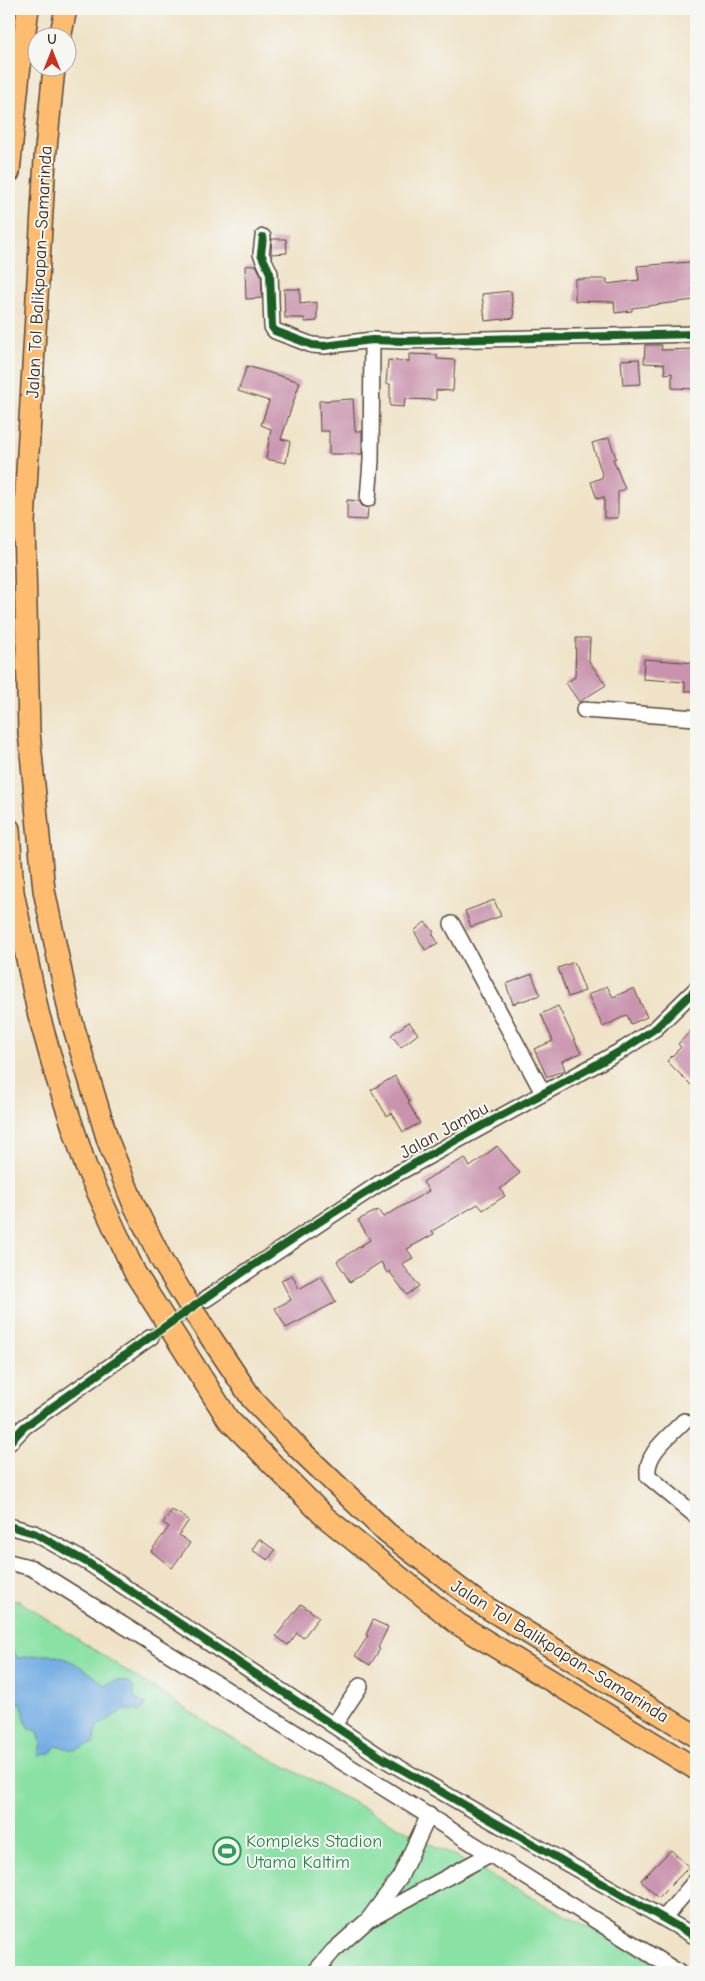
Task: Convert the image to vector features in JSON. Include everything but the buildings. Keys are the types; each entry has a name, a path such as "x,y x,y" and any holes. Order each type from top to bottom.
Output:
{"highway":[{"name":"Jalan Tol Balikpapan–Samarinda","path":"9,172 19,73 28,9"},
{"path":"62,28 66,9"},
{"name":"Jalan Tol Balikpapan–Samarinda","path":"53,78 45,158 24,523 30,732 47,908 70,1016 108,1140 138,1213 162,1261 181,1292 252,1399 298,1448 386,1533 476,1602 696,1736"},
{"name":"Jalan Tol Balikpapan–Samarinda","path":"9,829 13,892 38,1012 56,1076 86,1167 135,1273 228,1419 325,1517 458,1624 537,1674 696,1769"}],"street":[{"path":"263,237 261,254 270,273 271,323 273,330 312,346 335,346 372,340 404,342 696,334"},
{"path":"368,500 372,340"},
{"path":"584,710 696,718"},
{"path":"452,924 543,1093"},
{"name":"Jalan Jambu","path":"206,1299 380,1184 617,1053 656,1028 695,993"},
{"path":"9,1443 24,1427 151,1337"},
{"path":"684,1421 651,1456 647,1466 648,1476 696,1516"},
{"path":"9,1526 34,1533 90,1564 384,1758 696,1937"},
{"path":"9,1562 32,1568 678,1972"},
{"path":"334,1725 360,1686"},
{"path":"279,1722 295,1699"},
{"path":"315,1972 333,1951 368,1920 400,1877 429,1815"},
{"path":"368,1920 490,1854"},
{"path":"664,1918 696,1880"}],"green space":[{"name":"Kompleks Stadion Utama Kaltim","path":"9,1600 19,1601 224,1734 673,1972 9,1972"}],"water":[{"path":"12,1650 18,1658 51,1655 68,1660 84,1669 105,1685 116,1681 126,1682 133,1686 135,1699 146,1705 139,1712 126,1710 97,1726 94,1743 75,1750 56,1746 51,1753 38,1756 41,1744 38,1731 29,1729 20,1702 13,1706 9,1701 9,1654"}],"tunnel":[{"path":"151,1337 198,1304"}],"cycle path":[{"path":"263,237 261,254 270,273 272,327 275,331 312,345 324,346 372,340 404,341 696,334"},
{"path":"9,1443 24,1427 200,1302 334,1212 410,1166 624,1049 656,1028 696,989"},
{"path":"9,1526 34,1533 90,1564 384,1759 696,1937"}],"place":[{"name":"Kompleks Stadion Utama Kaltim","path":"227,1851"}]}
